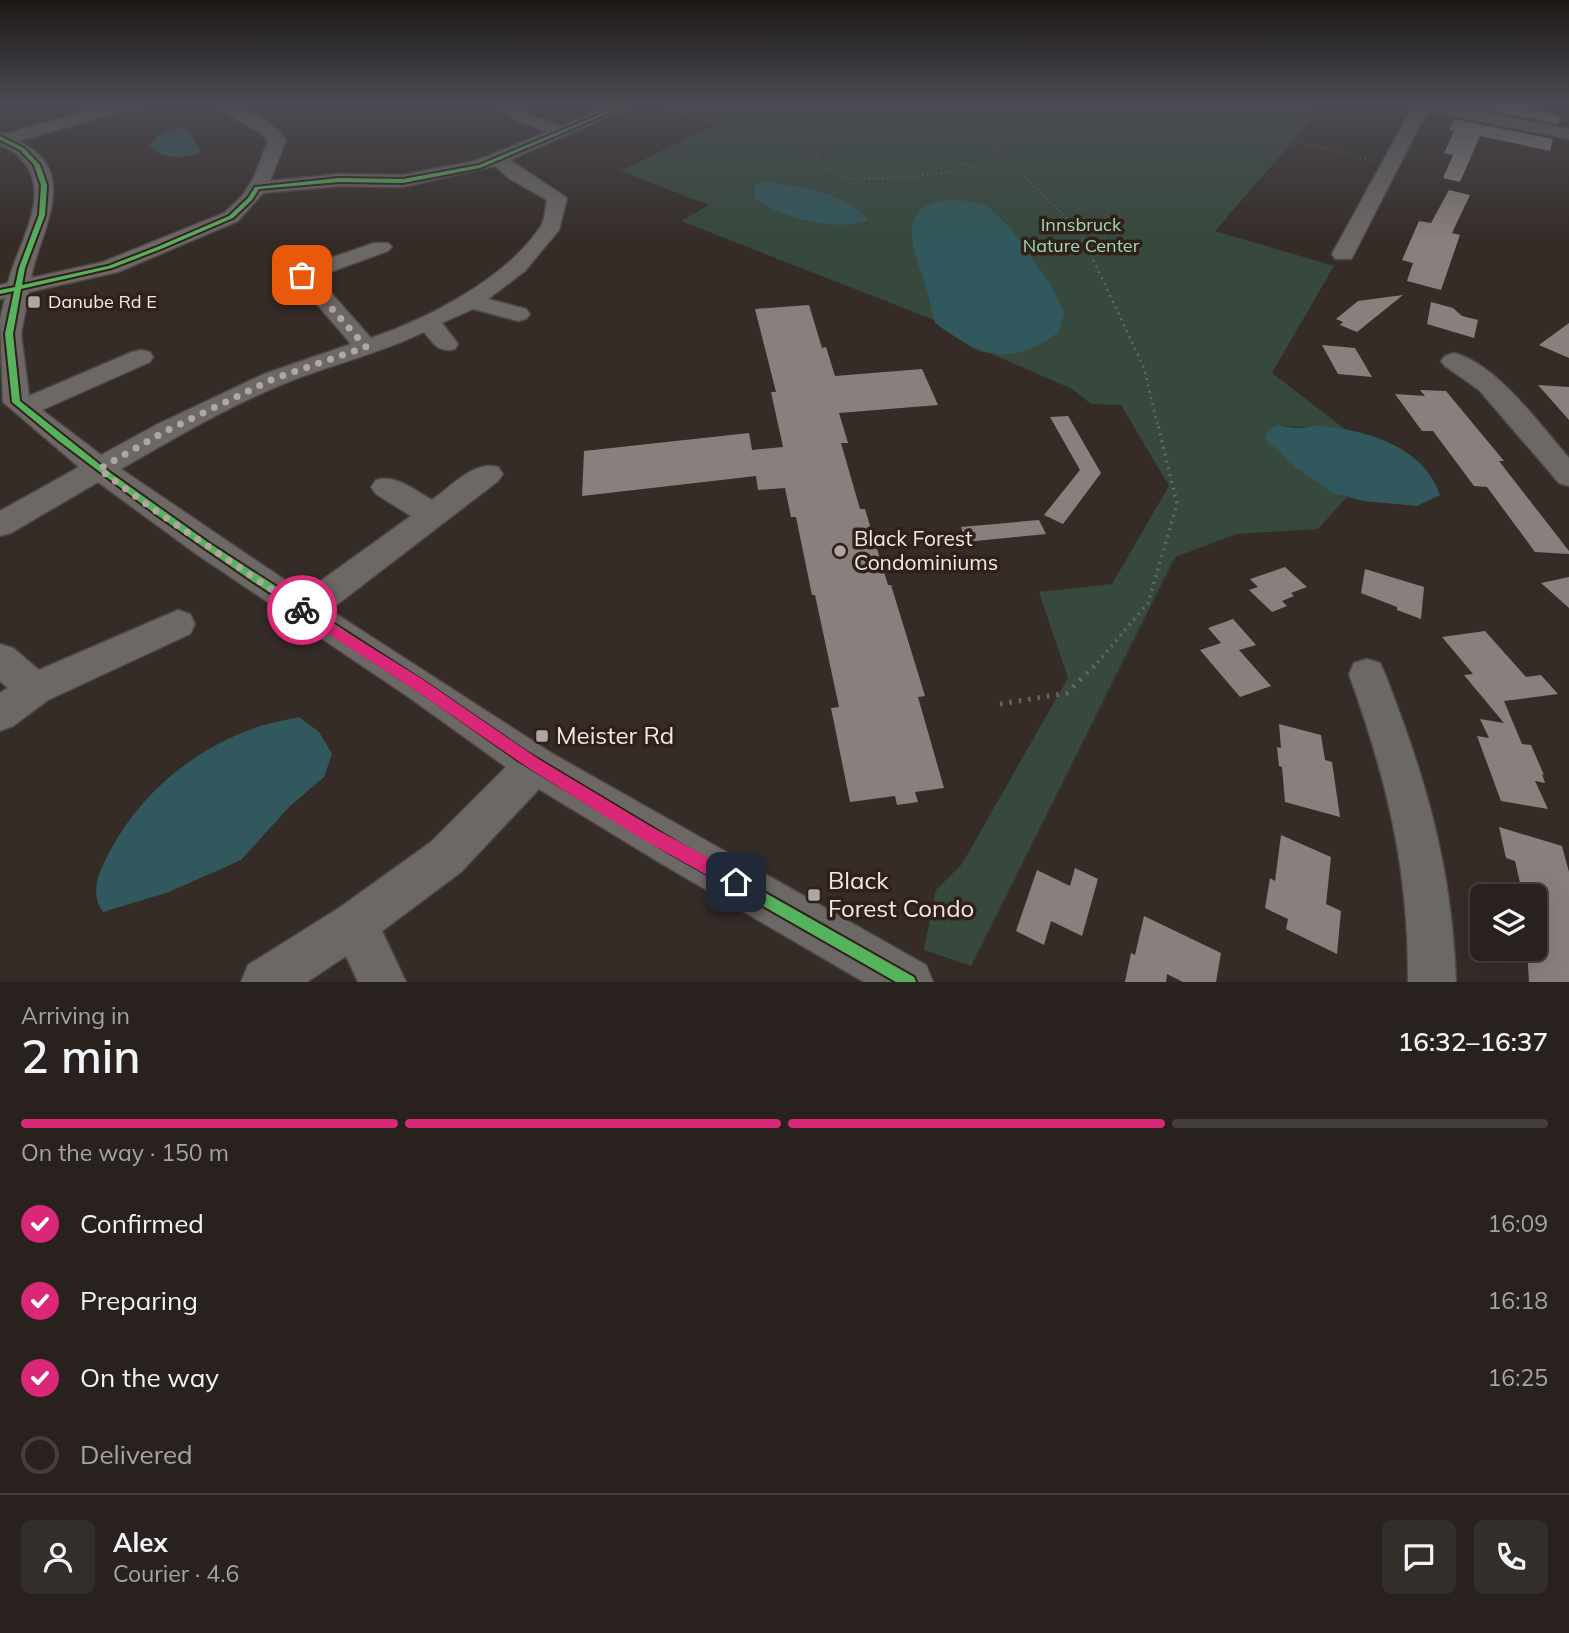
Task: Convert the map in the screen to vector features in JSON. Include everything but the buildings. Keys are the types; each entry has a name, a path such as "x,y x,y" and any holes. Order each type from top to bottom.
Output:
{"street":[{"path":"22,149 37,165 44,185 42,215 22,268 9,291 9,334 16,402 153,509 417,683 535,765 643,831 909,982"},
{"path":"9,291 110,267 230,216 250,199 273,149"},
{"path":"257,188 339,180 403,181 499,160 525,149"},
{"path":"1343,254 1399,149"},
{"path":"0,525 166,431 273,379 366,347 471,301 517,267 552,226 558,198 517,175 499,160"},
{"path":"366,347 296,268 381,247"},
{"path":"471,301 518,314"},
{"path":"428,321 446,344"},
{"path":"23,408 141,357"},
{"path":"1454,361 1488,384 1565,465"},
{"path":"304,611 488,474"},
{"path":"386,487 433,515"},
{"path":"0,714 35,689 178,624"},
{"path":"0,659 35,689"},
{"path":"1367,674 1397,755 1412,804 1425,862 1433,937 1432,982"},
{"path":"265,982 355,924 446,857 535,765"},
{"path":"355,924 382,982"}],"path":[{"path":"816,149 819,164 849,179 901,178 948,172 960,164 982,168 1009,164"},
{"path":"995,149 1079,230 1144,368 1177,504 1148,603 1089,672 1067,692 1000,704"},
{"path":"1325,149 1392,166"}],"green space":[{"name":"Innsbruck Nature Center","path":"665,149 1286,149 1215,231 1334,266 1272,373 1346,430 1278,425 1316,477 1325,486 1347,497 1318,529 1237,534 1175,557 971,966 924,950 936,890 962,864 1068,678 1039,592 1112,584 1169,486 1121,405 1091,404 1072,389 992,354 973,349 934,320 681,221 709,205 620,171"}],"water":[{"path":"154,150 201,150 197,154 178,157"},
{"path":"769,182 823,193 849,204 868,220 842,225 793,217 754,198 756,184"},
{"path":"955,199 985,204 1010,227 1053,288 1064,313 1059,332 1025,351 996,354 967,344 935,323 915,252 912,226 923,207"},
{"path":"1278,425 1338,428 1392,444 1421,465 1432,478 1440,495 1417,506 1363,501 1333,493 1298,469 1265,439 1268,430"},
{"path":"299,717 319,732 332,754 324,777 290,806 241,860 169,892 103,912 96,891 101,870 119,835 149,796 167,779 207,750 258,727"}],"cycle path":[{"path":"22,149 37,165 44,185 42,215 22,268 9,334 16,402 157,511 423,687 522,756 677,849 909,982"},
{"path":"0,292 110,267 159,248 231,217 250,199 257,188 339,180 403,181 480,166 521,149"}],"way so far":[{"path":"302,275 366,347 273,379 166,431 99,469 302,610"}],"place":[{"name":"Danube Rd E","path":"34,302"},
{"name":"Black Forest Condominiums","path":"840,551"},
{"name":"Meister Rd","path":"542,736"},
{"name":"Black Forest Condo","path":"814,895"}],"route":[{"path":"302,610 417,683 535,765 643,831 736,882"}]}
